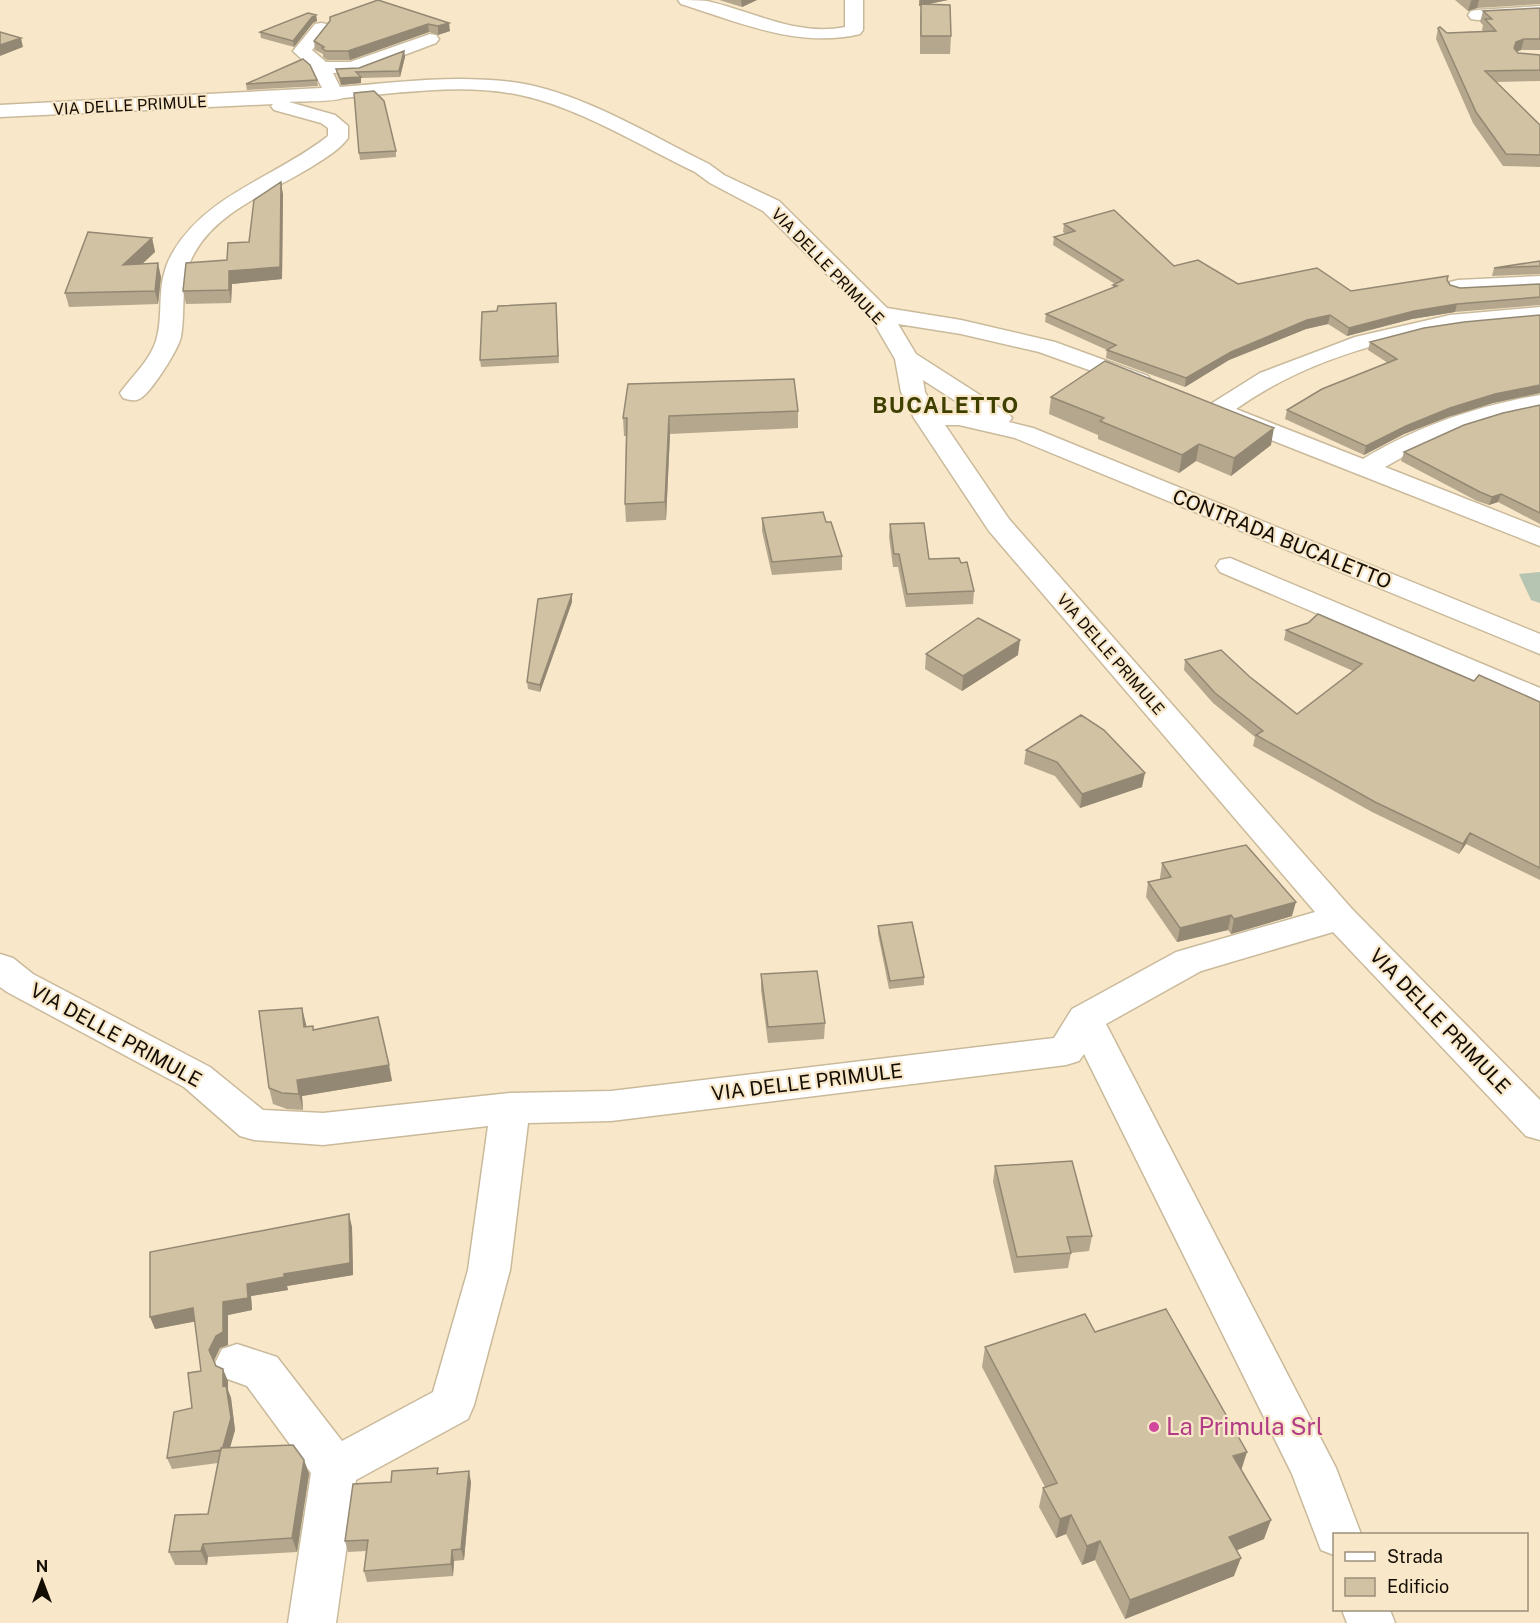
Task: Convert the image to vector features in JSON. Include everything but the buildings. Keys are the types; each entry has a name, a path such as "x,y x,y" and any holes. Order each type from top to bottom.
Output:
{"street":[{"path":"687,0 802,33 844,34 854,30 854,0"},
{"path":"1477,15 1540,11"},
{"path":"321,28 302,51 321,67 335,94"},
{"path":"321,67 352,68 430,39"},
{"name":"VIA DELLE PRIMULE","path":"0,111 260,99 454,83 520,89 567,102 702,168 717,179 771,206 880,314 907,359 913,392 927,418 999,525 1340,918 1540,1125"},
{"name":"VIA DELLE PRIMULE","path":"132,393 158,361 168,339 172,276 187,246 206,223 232,204 287,174 325,150 338,138 338,126 328,119 260,99"},
{"path":"1458,287 1540,283"},
{"path":"880,314 961,327 1047,347 1164,390"},
{"path":"1540,314 1465,320 1392,332 1321,357 1207,406 1540,538"},
{"path":"907,359 1024,434"},
{"path":"1365,468 1432,432 1474,417 1540,403"},
{"path":"927,418 959,417 1024,434"},
{"name":"CONTRADA BUCALETTO","path":"1024,434 1540,645"},
{"path":"1230,567 1540,699"},
{"path":"1338,1533 1313,1468 1085,1019 1189,961 1340,918"},
{"name":"VIA DELLE PRIMULE","path":"0,967 20,983 197,1077 254,1125 323,1129 510,1108 612,1106 1066,1051 1085,1019"},
{"path":"335,1468 452,1405 489,1270 510,1108"},
{"path":"237,1363 262,1371 335,1468 312,1623"}],"green space":[{"path":"1540,572 1540,603 1531,600 1519,574"}],"place":[{"name":"La Primula Srl","path":"1154,1427"}],"district":[{"name":"BUCALETTO","path":"946,405"}]}
